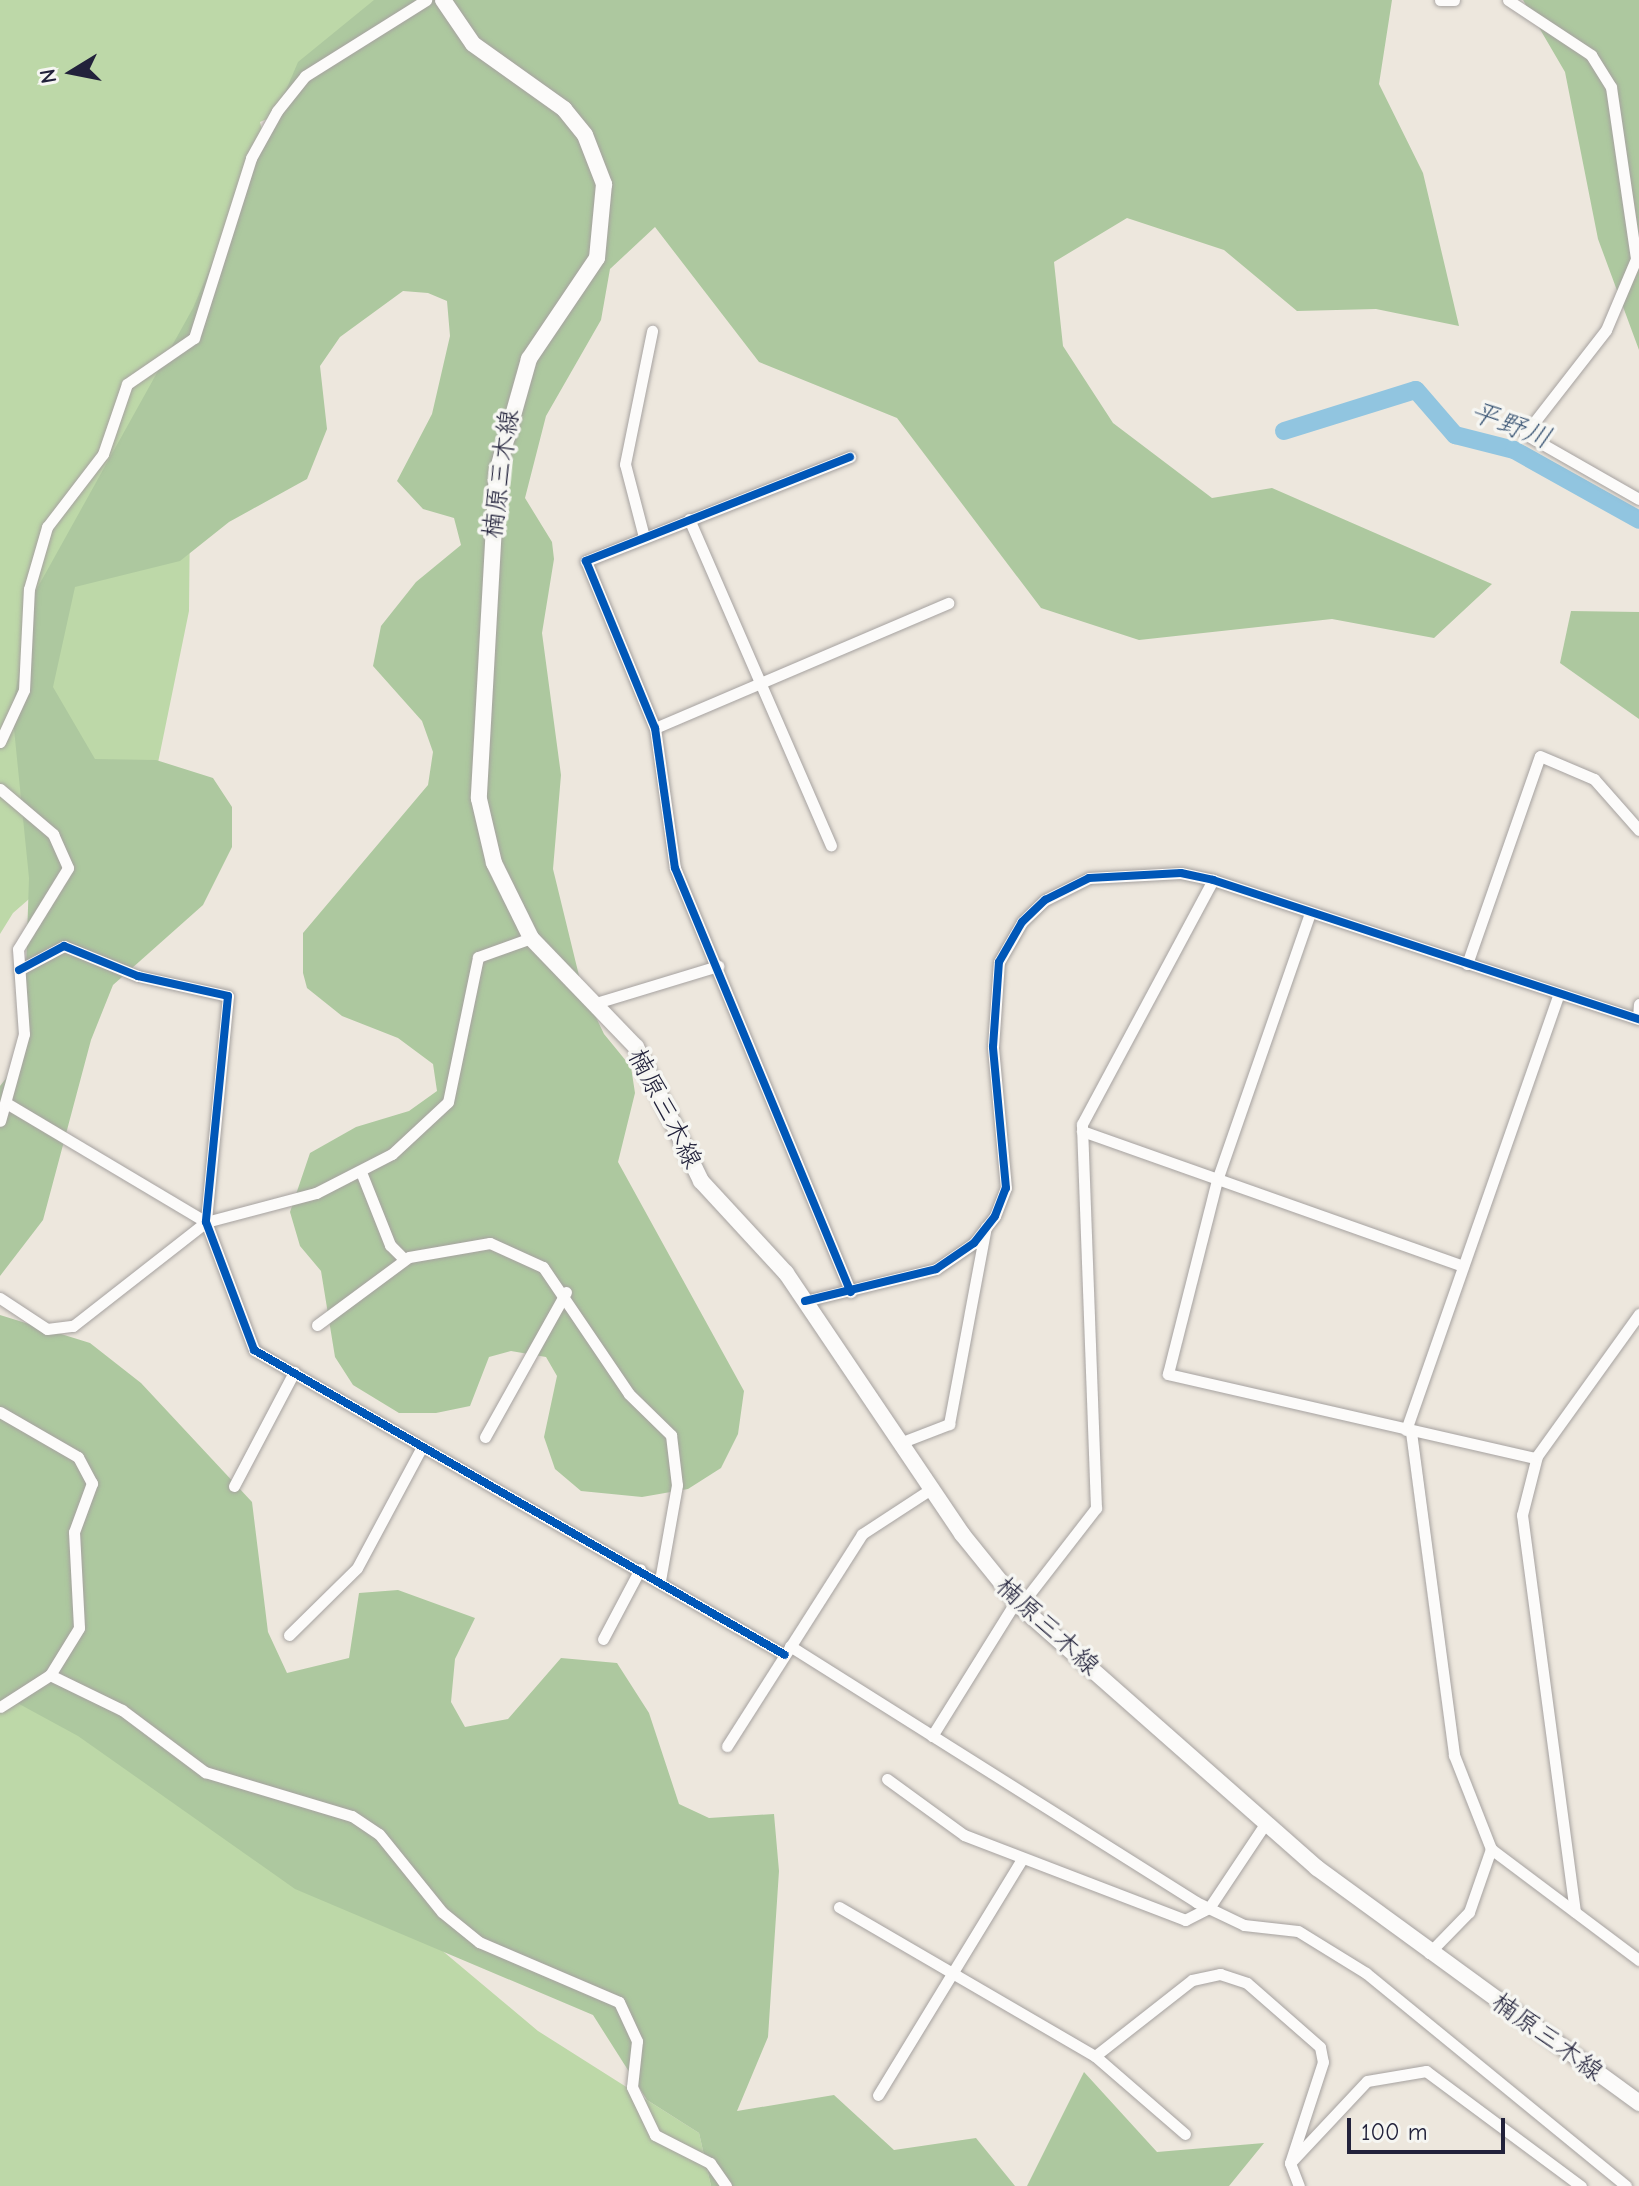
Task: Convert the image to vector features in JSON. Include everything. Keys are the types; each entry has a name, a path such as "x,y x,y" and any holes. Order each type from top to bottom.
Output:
{"main road":[{"name":"楠原三木線","path":"443,0 473,44 564,109 585,135 604,184 597,258 529,359 497,472 478,786 494,863 531,938 650,1070 701,1181 805,1301 931,1489 1018,1604 1265,1824 1429,1953 1639,2103"}],"street":[{"path":"0,742 24,690 29,589 47,527 103,454 127,384 194,338 251,158 277,111 305,76 426,0"},
{"path":"1440,0 1454,0"},
{"path":"1508,0 1603,69 1620,118 1635,248 1606,330 1525,434 1639,499"},
{"path":"644,537 625,464 652,331"},
{"path":"850,457 586,561 655,728 669,851 851,1292"},
{"path":"689,519 756,685 831,845"},
{"path":"655,728 948,603"},
{"path":"1467,964 1540,756 1594,779 1639,830"},
{"path":"0,789 53,834 68,868 18,949 25,1021 8,1104 0,1121"},
{"path":"900,1443 949,1424 987,1227 1006,1188 993,1026 1009,941 1045,900 1089,878 1181,873 1213,880 1638,1019 1639,1004"},
{"path":"932,1736 1018,1604 1096,1508 1082,1131 1213,880"},
{"path":"1310,913 1217,1180 1168,1374 1536,1458"},
{"path":"0,1298 47,1329 73,1326 206,1222 303,1197 361,1172 432,1123 448,1102 478,957 531,938"},
{"path":"19,970 64,946 138,976 228,996 206,1222 254,1350 788,1650 1209,1908 1244,1925 1298,1931 1366,1973 1626,2186"},
{"path":"593,1004 718,966"},
{"path":"1559,994 1408,1431 1454,1755 1491,1849 1639,1960"},
{"path":"8,1104 206,1222"},
{"path":"1082,1131 1463,1266"},
{"path":"361,1172 390,1245 404,1259"},
{"path":"805,1301 936,1269 987,1227"},
{"path":"317,1325 404,1259 499,1244 543,1267 566,1292 629,1394 671,1435 677,1485 660,1580"},
{"path":"485,1437 566,1292"},
{"path":"1575,1912 1522,1515 1536,1458 1639,1314"},
{"path":"234,1486 294,1372"},
{"path":"0,1412 78,1457 92,1483 74,1532 79,1628 50,1675 0,1707"},
{"path":"289,1635 357,1568 422,1447"},
{"path":"727,1746 862,1534 931,1489"},
{"path":"603,1639 640,1569"},
{"path":"50,1675 122,1710 205,1772 352,1816 379,1834 442,1912 479,1942 619,2002 637,2041 632,2087 655,2135 710,2163 726,2186"},
{"path":"887,1779 964,1835 1185,1920 1209,1908 1265,1824"},
{"path":"1429,1953 1469,1912 1491,1849"},
{"path":"878,2095 1022,1859"},
{"path":"839,1907 1095,2056 1185,2134"},
{"path":"1095,2056 1192,1980 1220,1974 1247,1983 1320,2047 1323,2062 1290,2163 1299,2186"},
{"path":"1290,2163 1367,2081 1426,2071 1581,2186"}],"green space":[{"path":"0,0 375,0 330,92 260,122 301,283 191,418 189,611 152,792 13,913 0,934"},
{"path":"374,0 1392,0 1379,84 1423,173 1459,326 1376,309 1297,311 1224,250 1127,218 1054,262 1063,346 1113,423 1212,498 1272,488 1492,584 1434,638 1332,619 1139,640 1041,608 897,418 759,362 655,227 610,269 601,320 546,416 525,498 552,542 554,559 542,633 561,775 553,869 582,988 604,1034 631,1067 635,1093 618,1162 744,1391 738,1434 721,1468 688,1489 642,1497 581,1491 555,1469 544,1437 557,1376 546,1357 511,1351 489,1357 470,1406 436,1413 399,1413 353,1385 335,1357 321,1271 300,1246 290,1212 310,1153 356,1127 409,1111 437,1091 433,1064 398,1038 342,1016 307,988 303,973 303,933 428,785 433,752 422,721 373,666 381,626 416,582 461,545 454,518 423,509 397,481 432,414 450,336 447,301 428,293 403,291 340,337 320,366 327,429 307,479 229,522 180,561 75,587 53,687 95,759 156,760 213,778 232,807 232,847 203,905 113,985 91,1040 43,1220 0,1276 0,1086 23,1057 29,878 12,709 34,594 193,308 298,62"},
{"path":"1523,0 1639,0 1639,350 1598,239 1565,72"},
{"path":"1571,611 1639,612 1639,719 1560,663"},
{"path":"0,1315 90,1343 141,1383 252,1502 268,1632 287,1673 349,1658 359,1593 398,1590 475,1618 455,1659 451,1702 465,1727 508,1719 561,1658 617,1663 649,1713 679,1804 709,1818 774,1814 779,1871 768,2037 737,2111 834,2095 894,2150 976,2138 1015,2186 711,2186 699,2133 647,2100 593,2015 295,1889 78,1736 10,1699 0,1702"},
{"path":"0,1418 383,1901 538,2031 699,2133 711,2186 0,2186"},
{"path":"1084,2072 1157,2152 1264,2143 1229,2186 1027,2186"}],"waterway":[{"name":"平野川","path":"1284,431 1416,390 1455,435 1514,450 1639,520"}],"cycle path":[{"path":"850,457 586,561 655,728 675,868 851,1292"},
{"path":"805,1301 936,1269 974,1243 995,1216 1006,1188 993,1047 999,962 1022,922 1045,900 1089,878 1181,873 1213,880 1639,1019"},
{"path":"19,970 64,946 138,976 228,996 206,1222 254,1350 785,1655"}]}
